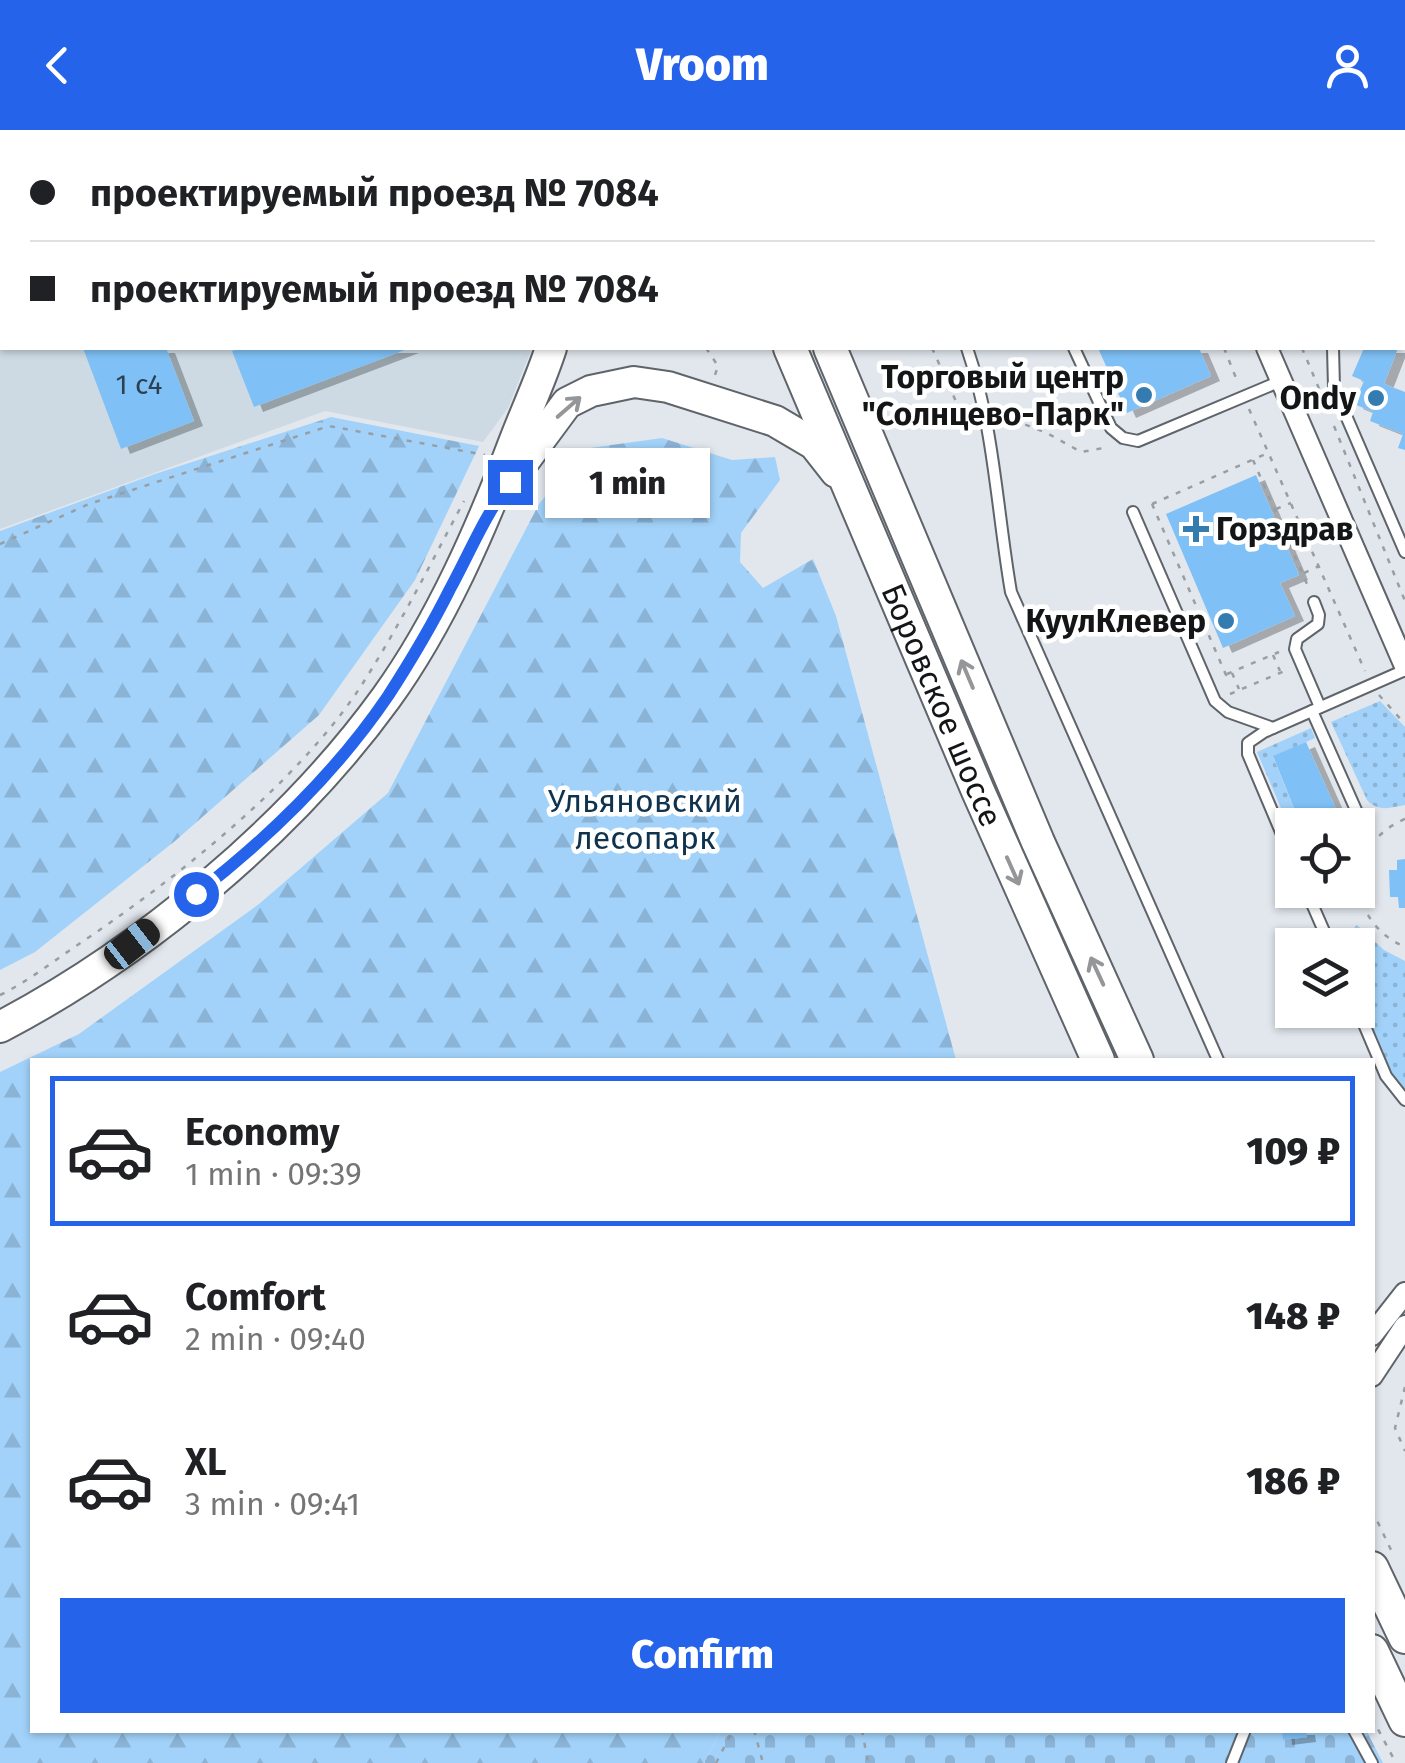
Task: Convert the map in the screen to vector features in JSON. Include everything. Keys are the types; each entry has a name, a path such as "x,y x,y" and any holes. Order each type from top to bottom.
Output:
{"main road":[{"name":"Боровское шоссе","path":"791,350 1097,1058"},
{"name":"Боровское шоссе","path":"831,350 1038,842 1136,1058"},
{"path":"1385,1565 1405,1637"},
{"path":"1375,1657 1405,1720"}],"street":[{"path":"0,1026 132,944 227,870 318,782 387,696 450,591 479,500 550,350"},
{"path":"1267,350 1405,668"},
{"path":"479,500 567,403 591,391 634,382 668,387 775,421 814,444 851,492"},
{"path":"1375,1332 1405,1293"},
{"path":"1375,1371 1405,1326"}],"lane":[{"path":"968,350 988,418 997,510 1011,592 1217,1058"},
{"path":"1075,350 1105,417 1122,438 1138,441 1281,381"},
{"path":"1333,350 1334,388 1405,552"},
{"path":"1132,512 1214,701 1222,710 1274,728"},
{"path":"1314,602 1320,614 1318,624 1294,645 1356,808"},
{"path":"1275,818 1246,749 1253,738 1405,668"},
{"path":"1366,1028 1386,1076 1405,1100"},
{"path":"1232,1763 1244,1733"},
{"path":"1356,1733 1372,1763"}],"path":[{"path":"707,350 718,366 711,386"},
{"path":"933,350 964,417 1016,421 1081,452 1108,448 1122,438"},
{"path":"1225,350 1371,685 1405,724"},
{"path":"1303,350 1324,402"},
{"path":"1332,420 1405,601"},
{"path":"0,544 89,504 329,426 487,455"},
{"path":"1132,512 1268,453"},
{"path":"1253,460 1314,602"},
{"path":"0,996 126,911 200,853 296,767 359,689 418,590 479,500"},
{"path":"1274,510 1290,503"},
{"path":"1152,504 1226,675"},
{"path":"1288,541 1304,534"},
{"path":"1302,574 1319,566"},
{"path":"1206,683 1294,645"},
{"path":"1272,654 1280,672"},
{"path":"1214,701 1301,663"},
{"path":"1232,672 1239,690"},
{"path":"1405,819 1383,831 1367,852 1359,889 1374,925 1405,947"},
{"path":"1405,1387 1396,1428 1405,1452"},
{"path":"1375,1523 1385,1565"},
{"path":"1375,1724 1396,1763"},
{"path":"716,1763 731,1733"},
{"path":"755,1733 763,1763"},
{"path":"863,1733 868,1763"}],"shaded area":[{"path":"0,350 531,350 508,408 483,442 325,411 0,529"}],"green space":[{"path":"331,417 479,446 415,580 319,715 175,841 35,952 0,970 0,531 155,474"},
{"name":"Ульяновский лесопарк","path":"662,438 732,460 775,457 780,480 741,533 740,562 763,588 813,559 836,616 955,1058 30,1058 30,1733 719,1733 704,1763 0,1763 0,1072 79,1034 259,904 388,793 539,504 583,449"},
{"path":"1380,701 1405,727 1405,805 1389,808 1380,808 1367,800 1331,722"},
{"path":"1311,728 1315,738 1273,757 1294,808 1281,808 1257,752"},
{"path":"1375,942 1405,961 1405,1091 1393,1076 1373,1028"},
{"path":"719,1733 1368,1733 1383,1763 704,1763"}],"building":[{"path":"84,350 167,350 194,421 121,449"},
{"path":"235,350 405,350 254,407 232,351"},
{"name":"Торговый центр \"Солнцево-Парк\"","path":"1099,350 1200,350 1211,376 1127,413"},
{"path":"1363,350 1397,350 1384,384 1405,392 1405,450 1398,448 1403,434 1370,421 1373,412 1354,404 1364,381 1352,376"},
{"path":"1256,475 1299,575 1280,583 1295,616 1223,648 1166,514"},
{"path":"1306,742 1335,808 1294,808 1273,756"},
{"path":"1405,859 1405,908 1399,908 1398,897 1390,897 1389,870 1397,870 1397,860"},
{"path":"1282,1733 1306,1733 1307,1737 1283,1740"}],"place":[{"name":"Торговый центр \"Солнцево-Парк\"","path":"1144,395"},
{"name":"Ondy","path":"1376,398"},
{"name":"Горздрав","path":"1196,529"},
{"name":"КуулКлевер","path":"1226,621"}],"route":[{"path":"196,894 227,870 318,782 387,696 450,591 488,511 510,482"}]}
